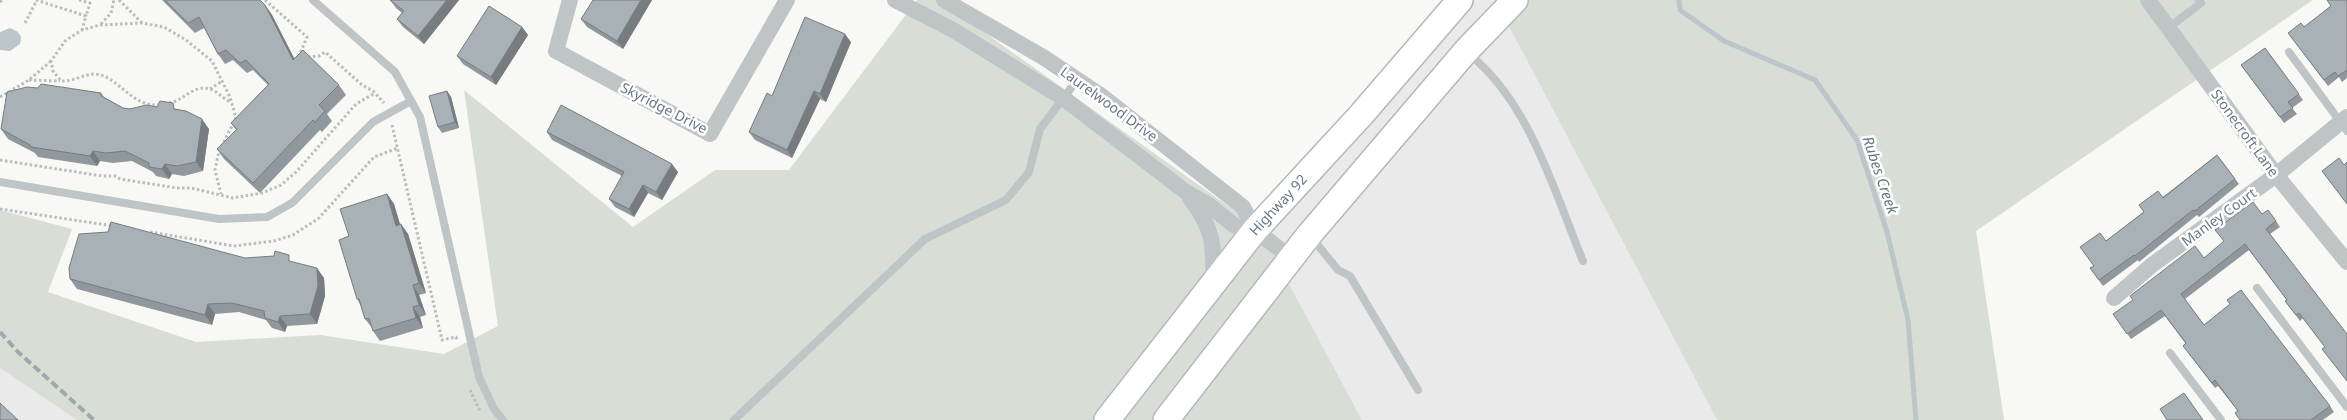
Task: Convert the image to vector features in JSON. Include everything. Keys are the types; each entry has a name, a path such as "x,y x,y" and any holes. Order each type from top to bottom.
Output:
{"main road":[{"name":"Highway 92","path":"1107,420 1256,230 1362,114 1460,0"},
{"path":"1166,420 1310,235 1466,51 1515,0"}],"street":[{"name":"Skyridge Drive","path":"570,0 556,51 710,134 787,0"},
{"name":"Laurelwood Drive","path":"895,0 953,30 1064,98 1186,192 1210,206 1235,226 1256,230"},
{"name":"Laurelwood Drive","path":"944,0 1013,38 1103,97 1243,207 1256,230 1291,258"},
{"name":"Stonecroft Lane","path":"2148,0 2276,175 2347,262"},
{"name":"Manley Court","path":"2114,298 2152,265 2345,123"},
{"name":"Laurelwood Drive","path":"1186,192 1205,217 1209,228 1214,263 1213,284"}],"lane":[{"path":"313,0 395,72 420,117 478,377 494,409 503,420"},
{"path":"2168,28 2201,3 2199,0"},
{"path":"1466,51 1488,68 1502,86 1530,132 1583,261"},
{"path":"2288,52 2345,123"},
{"path":"734,420 925,239 1006,200 1029,172 1040,129 1077,80"},
{"path":"0,182 218,219 266,217 292,203 373,122 411,101"},
{"path":"1310,235 1338,270 1350,276 1418,390"},
{"path":"2256,288 2347,407"},
{"path":"2170,352 2221,420"}],"path":[{"path":"25,23 37,0 86,16"},
{"path":"79,0 90,4 82,30"},
{"path":"100,24 111,13 114,0"},
{"path":"119,0 142,23"},
{"path":"265,0 307,37 298,58 319,56 325,52 362,85 375,93 385,104 389,114 442,340 456,337 458,346"},
{"path":"0,98 29,80 50,61 65,41 82,30 100,24 142,23 164,27 186,40 212,61 231,102 236,118 219,151 215,170 221,194"},
{"path":"50,61 61,81"},
{"path":"29,80 68,82 95,74 112,82 133,99 157,105 177,102 193,90 210,89 218,85 222,80"},
{"path":"210,89 231,102"},
{"path":"0,160 102,176 116,176 120,179 177,188 191,188 233,198 262,193 281,185 296,172 356,104 375,93"},
{"path":"468,382 473,399 481,413"}],"shaded area":[{"path":"917,0 939,0 1259,228 1362,420 77,420 0,368 0,210 72,229 48,292 196,342 320,335 444,354 498,326 464,90 633,227 715,170 789,170"},
{"path":"1445,0 1495,0 1717,420 1362,420 1259,228"},
{"path":"1495,0 2313,0 1976,231 2004,420 1717,420"},
{"path":"10,28 18,32 21,37 20,44 10,51 0,50 0,32"},
{"path":"0,368 77,420 0,420"}],"building":[{"path":"165,0 260,0 265,5 293,60 303,50 339,85 319,105 325,111 315,122 313,120 253,183 217,149 237,129 231,123 269,84 246,60 240,63 226,50 218,54 199,17 188,23"},
{"path":"390,0 447,0 418,36 397,19 404,11"},
{"path":"593,0 641,0 617,41 581,19"},
{"path":"2327,0 2347,0 2347,70 2338,76 2335,72 2324,80 2288,33 2301,23 2304,27 2331,6"},
{"path":"489,6 522,27 491,77 457,56"},
{"path":"805,17 845,34 820,94 814,91 787,150 749,132 767,93 772,96"},
{"path":"2265,48 2299,94 2288,102 2293,108 2280,117 2241,65"},
{"path":"41,84 101,93 101,96 123,108 130,109 146,105 157,107 160,101 173,103 174,109 186,111 202,119 196,162 177,166 165,164 162,169 149,167 149,163 125,151 106,153 93,151 90,156 31,147 1,129 7,92 27,87 38,88"},
{"path":"447,91 455,122 438,127 429,96"},
{"path":"561,105 672,164 656,192 643,185 629,209 609,199 624,172 547,132"},
{"path":"2217,155 2235,179 2135,256 2099,280 2090,268 2094,266 2080,247 2100,233 2106,241 2144,212 2139,205 2158,191 2163,198"},
{"path":"2339,158 2344,165 2347,162 2347,204 2322,171"},
{"path":"387,194 396,226 401,224 419,283 413,285 419,305 413,307 416,318 373,331 369,318 365,319 359,299 357,299 339,240 349,236 340,209"},
{"path":"2253,202 2262,214 2268,210 2276,221 2266,229 2347,334 2347,381 2322,349 2325,347 2299,313 2296,315 2285,301 2287,300 2245,244 2181,294 2204,325 2230,304 2227,300 2241,290 2330,406 2311,420 2240,420 2235,413 2238,411 2215,380 2212,383 2183,346 2186,343 2161,310 2127,334 2113,314 2133,300 2130,296 2195,246 2204,258 2224,241 2215,230"},
{"path":"111,222 245,258 274,256 275,251 289,255 289,261 317,268 318,286 310,314 280,316 278,322 265,318 264,311 232,303 208,304 205,315 70,279 69,268 79,234 108,232"},
{"path":"2184,393 2203,420 2167,420 2160,409"},
{"path":"0,403 18,420 0,420"}],"waterway":[{"name":"Rubes Creek","path":"1679,0 1680,10 1724,41 1815,80 1857,140 1887,232 1908,320 1916,420"}],"railway":[{"path":"0,332 18,352 94,420"}]}
